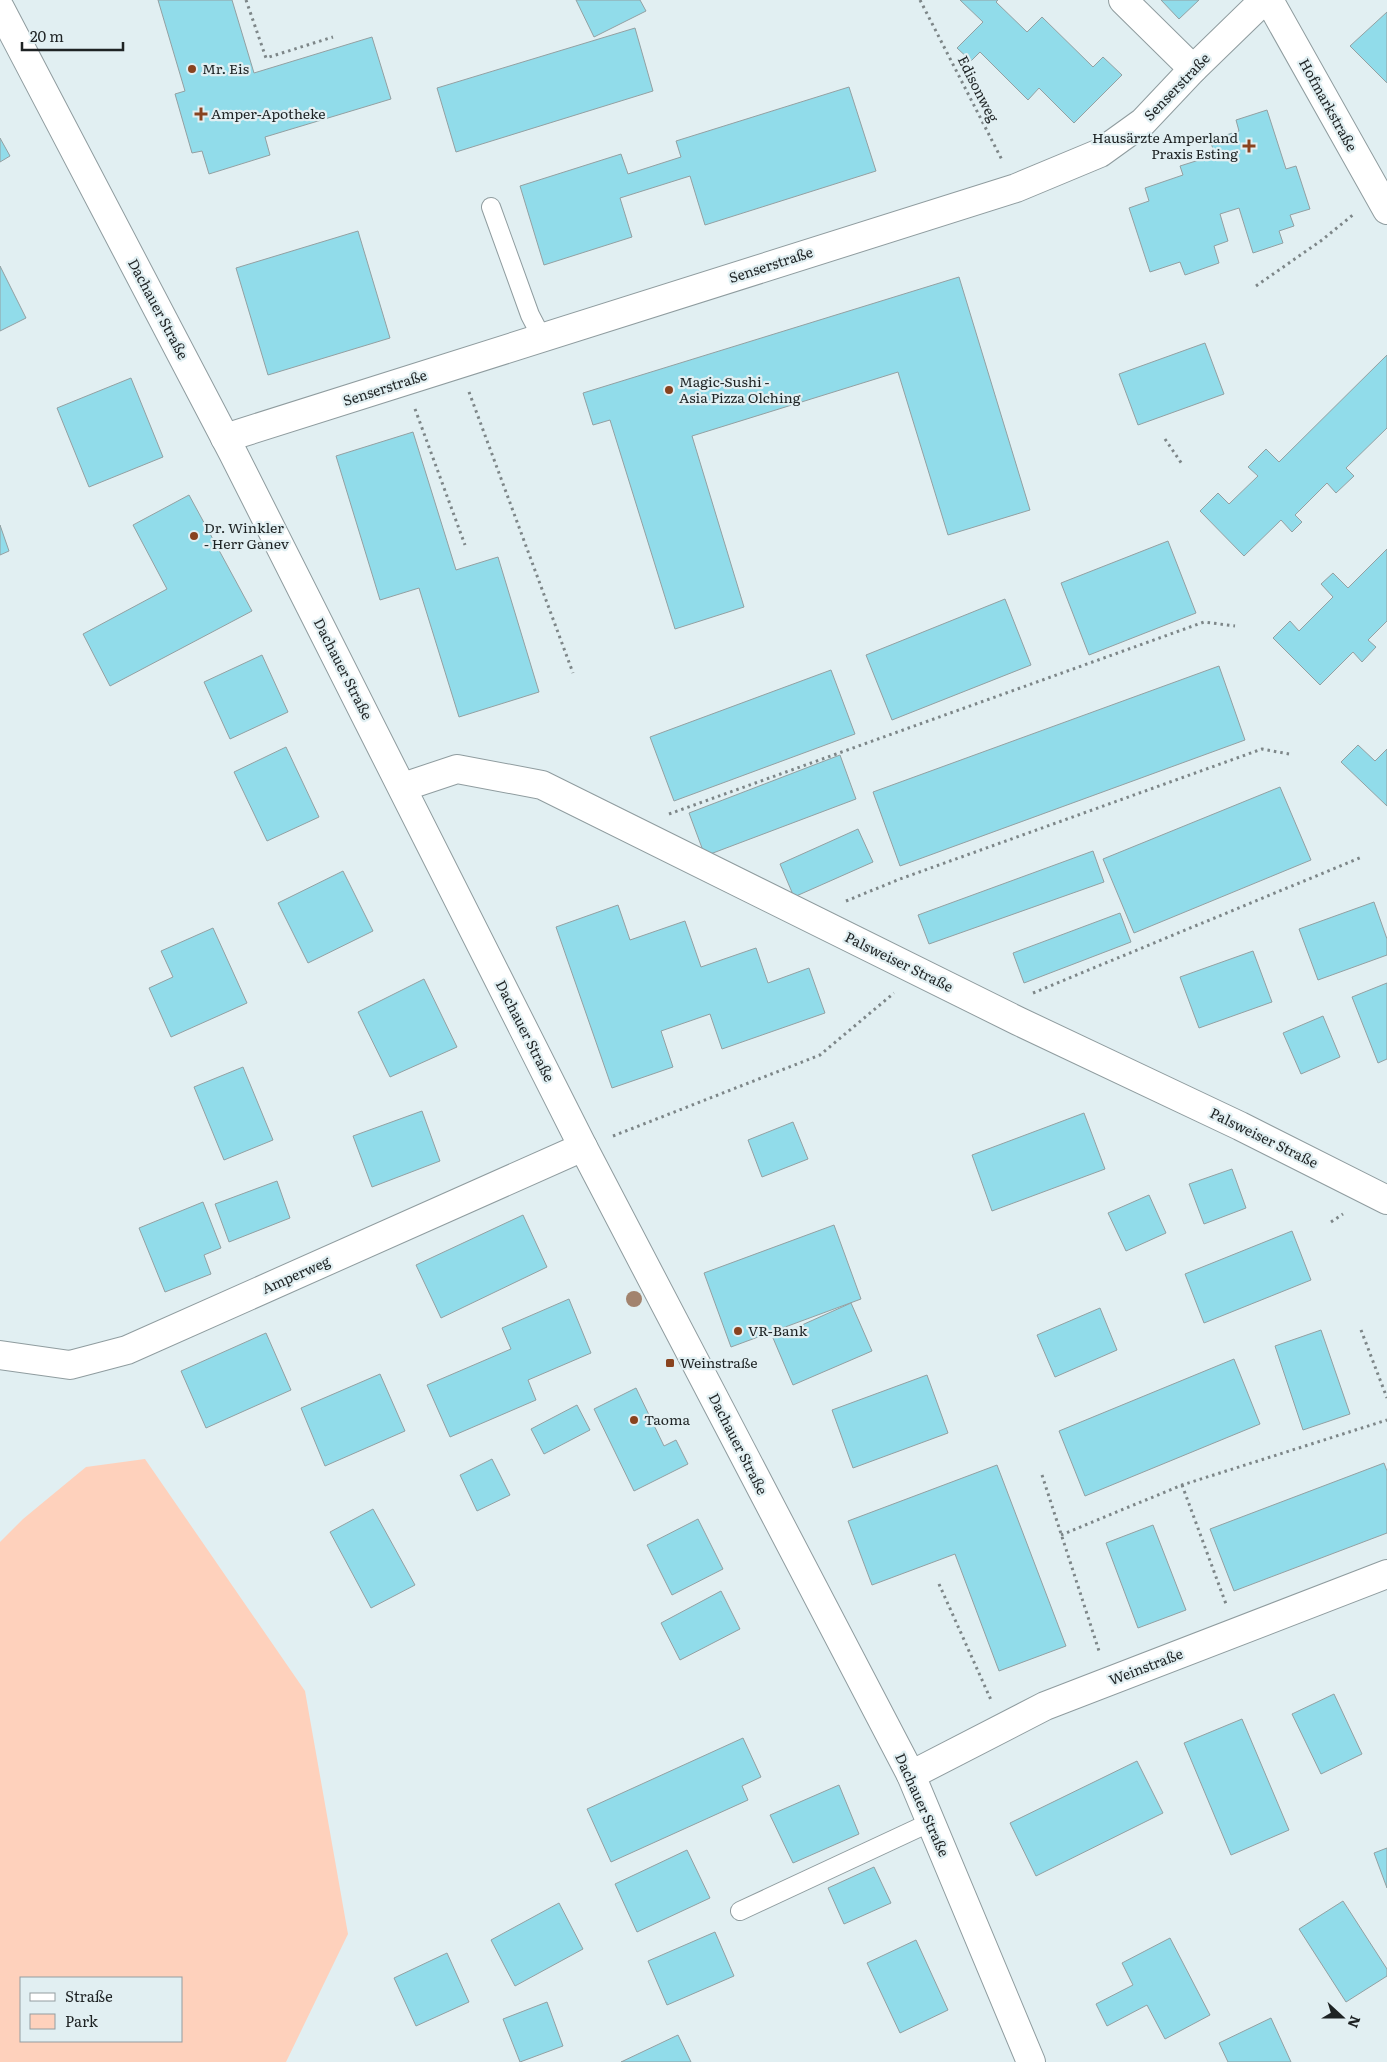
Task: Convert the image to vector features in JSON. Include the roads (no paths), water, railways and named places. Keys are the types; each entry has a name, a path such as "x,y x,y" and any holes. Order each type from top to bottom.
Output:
{"street":[{"path":"1123,0 1193,69"},
{"name":"Senserstraße","path":"225,438 1016,188 1100,153 1143,122 1193,69 1264,0"},
{"name":"Hofmarkstraße","path":"1269,0 1383,202"},
{"name":"Dachauer Straße","path":"0,8 225,438 403,787 583,1147 911,1775 1031,2062"},
{"name":"Palsweiser Straße","path":"403,787 457,769 542,785 993,1009 1240,1126 1387,1200"},
{"name":"Amperweg","path":"0,1355 70,1365 127,1350 583,1147"},
{"name":"Weinstraße","path":"911,1775 1045,1706 1387,1574"}],"lane":[{"path":"491,208 530,315 542,338"},
{"path":"740,1911 931,1822"}],"place":[{"name":"Mr. Eis","path":"192,69"},
{"name":"Amper-Apotheke","path":"201,114"},
{"name":"Hausärzte Amperland Praxis Esting","path":"1249,146"},
{"name":"Magic-Sushi - Asia Pizza Olching","path":"669,390"},
{"name":"Dr. Winkler - Herr Ganev","path":"194,536"},
{"name":"VR-Bank","path":"738,1331"},
{"name":"Weinstraße","path":"670,1363"},
{"name":"Taoma","path":"634,1420"}]}
